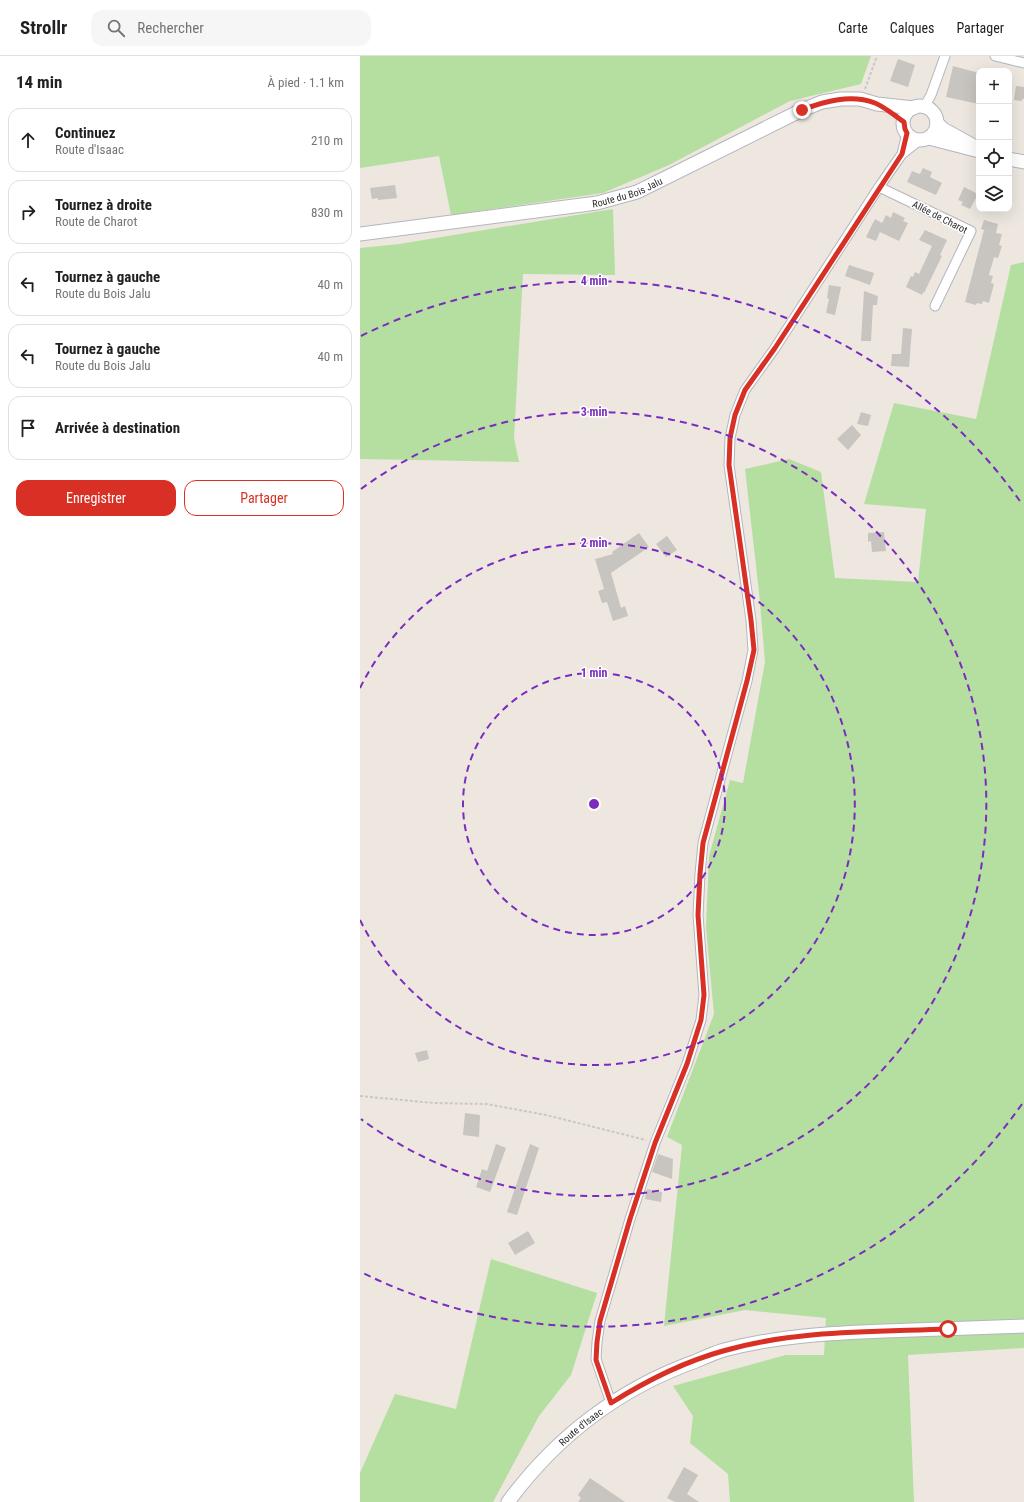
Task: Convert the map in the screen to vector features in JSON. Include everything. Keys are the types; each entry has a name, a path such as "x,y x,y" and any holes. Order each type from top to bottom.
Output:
{"street":[{"path":"902,154 906,128 906,115 919,108 931,95 945,56"},
{"path":"995,56 1024,63"},
{"name":"Route du Bois Jalu","path":"360,234 597,203 638,192 802,110 822,102 841,99 860,100 877,104 919,108"},
{"name":"Route du Bois Jalu","path":"877,104 906,128"},
{"path":"611,1403 596,1360 600,1321 630,1219 655,1143 687,1064 701,1020 704,995 698,915 703,843 754,650 729,465 730,438 735,415 745,390 775,348 902,154 935,131 937,123 936,116 933,112 919,108"},
{"path":"937,123 943,129 976,148"},
{"path":"906,128 911,137 976,149"},
{"path":"1012,160 1024,162"},
{"name":"Allée de Charot","path":"879,187 971,231 935,306"},
{"name":"Route d'Isaac","path":"508,1502 536,1468 563,1440 611,1403 637,1387 673,1369 723,1351 751,1344 820,1334 1024,1326"}],"path":[{"path":"860,100 878,56"},
{"path":"360,1096 434,1103 487,1104 546,1116 655,1143"}],"green space":[{"path":"360,56 871,56 861,84 790,101 669,165 603,193 451,215 439,156 360,168"},
{"path":"613,209 615,275 523,274 514,438 519,462 360,459 360,248 399,244"},
{"path":"1024,262 1024,1348 908,1355 914,1502 730,1502 728,1474 690,1443 693,1416 673,1386 786,1355 824,1355 826,1318 745,1310 664,1326 682,1145 667,1137 714,1014 706,928 709,856 730,780 743,783 765,662 759,592 745,469 789,459 821,472 835,578 918,582 926,509 864,504 894,403 976,419 1011,265"},
{"path":"491,1259 597,1293 571,1375 539,1416 493,1502 360,1502 360,1473 395,1394 456,1409"}],"building":[{"path":"898,59 915,65 908,87 890,81"},
{"path":"953,66 976,72 976,103 946,97"},
{"path":"1016,86 1024,87 1024,98 1021,101 1014,100"},
{"path":"923,168 932,172 930,177 942,183 936,195 907,182 912,171 920,174"},
{"path":"395,185 397,198 378,200 378,198 372,199 370,188"},
{"path":"964,187 976,193 976,198 970,209 961,205 963,202 958,200"},
{"path":"893,212 905,218 903,221 908,223 899,241 880,232 876,241 866,237 875,219 882,223 886,215 891,218"},
{"path":"984,220 998,224 996,233 1002,234 999,245 1002,246 998,258 994,257 989,275 993,276 991,283 994,284 989,303 983,301 982,304 977,303 976,305 965,302 984,230 981,229"},
{"path":"925,230 947,240 940,255 942,256 922,295 906,287 911,276 913,277 915,272 919,274 932,246 919,240"},
{"path":"849,265 874,273 870,285 845,276"},
{"path":"829,285 841,287 835,315 826,313 829,299 827,298"},
{"path":"864,291 878,296 877,305 873,305 871,341 861,341"},
{"path":"903,328 912,329 909,367 891,366 892,354 901,354"},
{"path":"861,412 871,415 868,426 857,424"},
{"path":"852,425 861,435 848,450 837,439"},
{"path":"884,532 886,551 872,552 871,541 868,542 868,533"},
{"path":"639,533 649,547 611,573 621,608 625,606 628,616 613,621 607,602 602,603 598,591 604,589 595,559 613,554 612,552"},
{"path":"667,536 677,550 666,557 656,544"},
{"path":"427,1050 429,1059 418,1062 415,1053"},
{"path":"465,1113 480,1115 479,1137 463,1135"},
{"path":"496,1144 506,1148 490,1192 476,1187 482,1169 487,1171"},
{"path":"530,1144 539,1148 517,1215 507,1212"},
{"path":"658,1154 673,1159 672,1179 652,1172"},
{"path":"647,1189 662,1192 661,1202 645,1199"},
{"path":"528,1231 535,1243 515,1255 508,1243"},
{"path":"684,1467 698,1475 687,1494 699,1502 675,1502 667,1498"},
{"path":"590,1478 625,1502 578,1502 581,1498 578,1495"}],"route":[{"path":"802,110 822,102 841,99 860,100 877,104 904,122 907,133 902,154 775,348 745,390 735,415 730,438 729,465 754,650 703,843 698,915 704,995 701,1020 687,1064 655,1143 630,1219 600,1321 596,1360 611,1403 637,1387 673,1369 723,1351 751,1344 777,1339 820,1334 948,1329"}]}
